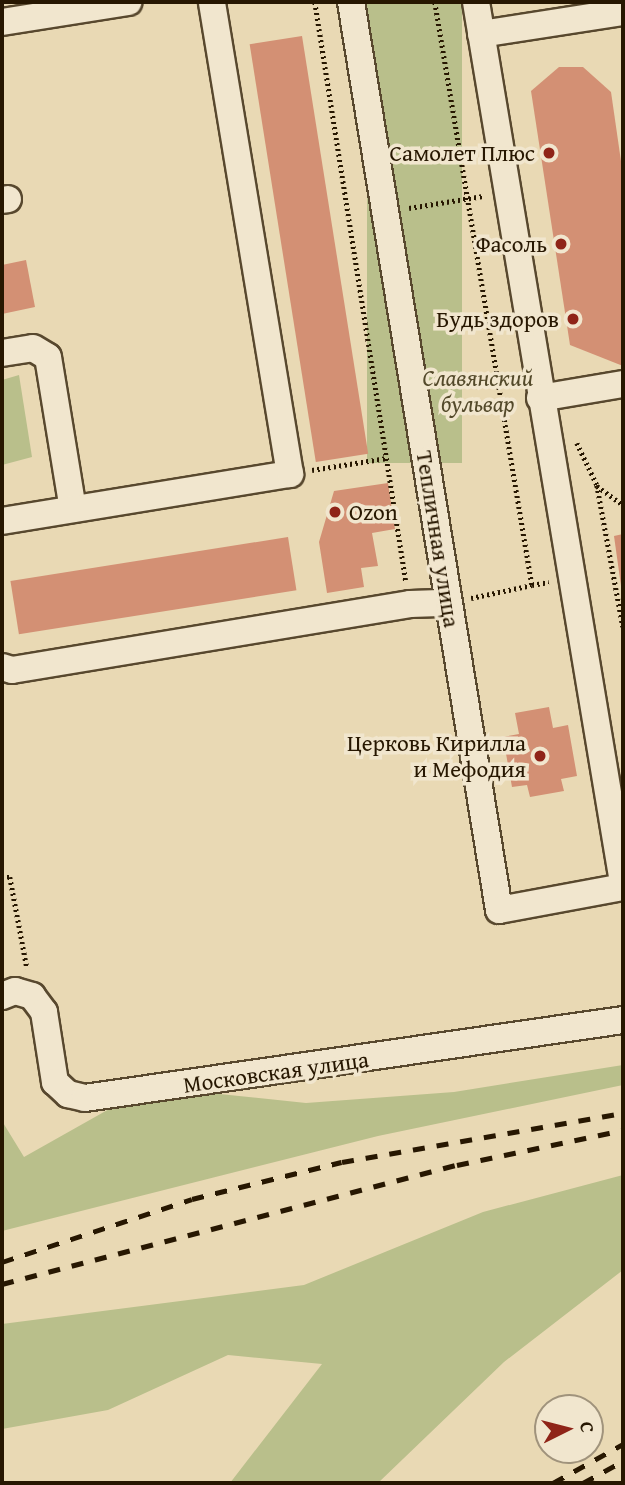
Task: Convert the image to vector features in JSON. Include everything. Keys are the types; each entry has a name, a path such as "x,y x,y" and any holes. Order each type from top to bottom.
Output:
{"street":[{"path":"2,22 128,2"},
{"path":"2,522 290,474 212,2"},
{"name":"Тепличная улица","path":"351,2 499,910 623,885 619,832 540,398 476,2"},
{"path":"481,34 623,12"},
{"path":"2,353 33,348 48,357 73,509"},
{"path":"540,398 623,384"},
{"path":"2,667 12,670 410,604 448,603"},
{"path":"2,996 15,990 32,996"},
{"name":"Московская улица","path":"32,996 44,1012 55,1082 68,1094 85,1098 623,1020"}],"path":[{"path":"315,2 410,604"},
{"path":"435,2 532,585"},
{"path":"349,217 507,193"},
{"path":"290,474 387,458"},
{"path":"623,505 597,485 623,627"},
{"path":"448,603 574,577"},
{"path":"2,877 10,877 32,996"}],"green space":[{"name":"Славянский бульвар","path":"367,2 462,2 462,463 367,463"},
{"path":"19,375 32,457 2,465 2,380"},
{"path":"623,1065 623,1085 378,1136 2,1231 2,1121 24,1157 111,1108 200,1092 306,1103 454,1092"},
{"path":"623,1175 623,1270 504,1362 378,1483 230,1483 322,1364 228,1355 108,1410 2,1429 2,1324 304,1285 483,1212"}],"building":[{"path":"302,36 368,454 316,462 250,44"},
{"path":"559,67 583,67 611,92 623,175 623,366 570,345 531,91"},
{"path":"26,260 35,307 2,314 2,265"},
{"path":"388,483 395,529 372,533 378,566 361,568 364,587 327,593 319,542 334,491"},
{"path":"623,534 623,592 622,593 614,536"},
{"path":"288,537 296,590 19,634 10,581"},
{"name":"Церковь Кирилла и Мефодия","path":"549,707 553,728 568,725 577,776 561,779 564,791 530,797 527,785 512,787 503,737 519,734 515,713"}],"railway":[{"path":"2,1262 192,1199 342,1162 623,1113"},
{"path":"2,1284 457,1165 623,1130"},
{"path":"553,1483 623,1444"},
{"path":"583,1483 623,1461"}],"place":[{"name":"Самолет Плюс","path":"549,153"},
{"name":"Фасоль","path":"561,244"},
{"name":"Будь здоров","path":"573,319"},
{"name":"Ozon","path":"335,512"},
{"name":"Церковь Кирилла и Мефодия","path":"540,756"}]}
